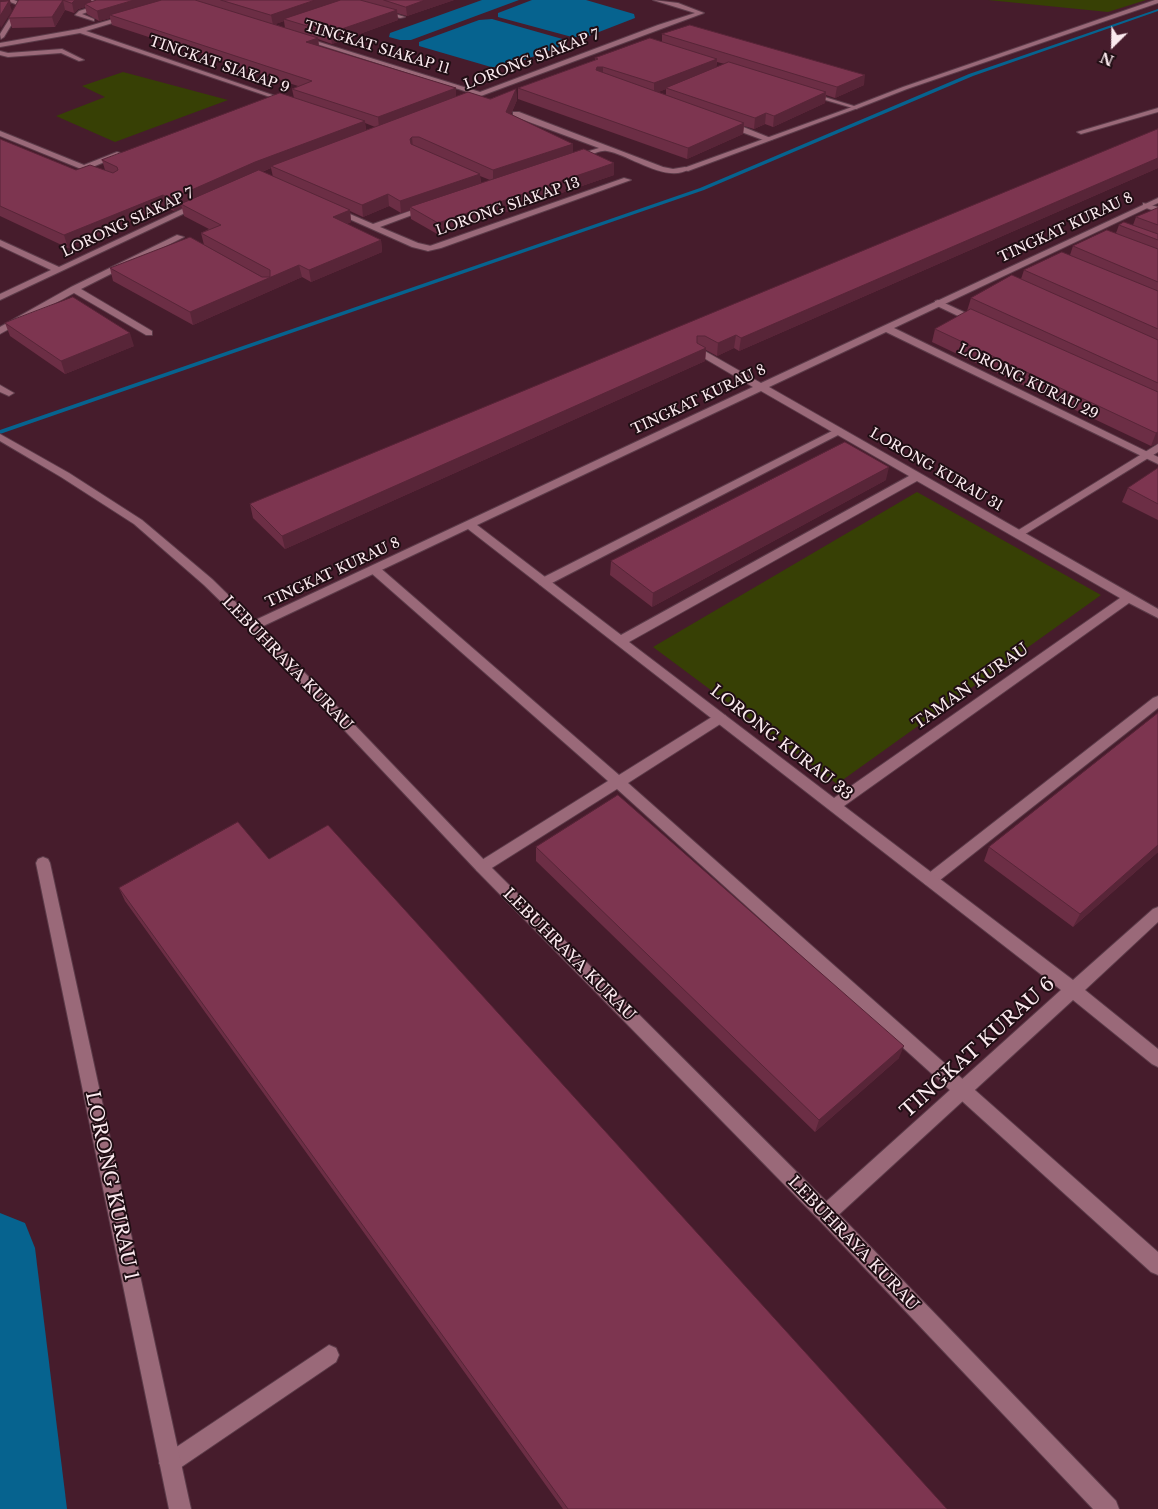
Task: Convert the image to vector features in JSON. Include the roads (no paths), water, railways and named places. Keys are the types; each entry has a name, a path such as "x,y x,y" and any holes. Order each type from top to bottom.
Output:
{"street":[{"path":"0,37 21,4 8,0"},
{"path":"88,0 104,5 80,12 78,15 92,20"},
{"path":"344,3 359,0"},
{"name":"LORONG SIAKAP 7","path":"453,104 660,26 701,13 656,0"},
{"path":"516,114 661,169 673,171 685,169 905,88 1158,1"},
{"path":"352,2 402,17"},
{"path":"9,9 18,8"},
{"path":"0,45 80,31 135,14"},
{"name":"TINGKAT SIAKAP 9","path":"80,31 299,106"},
{"name":"TINGKAT SIAKAP 11","path":"293,35 481,94"},
{"path":"628,38 637,41"},
{"path":"0,53 8,55 62,51 81,60"},
{"path":"800,92 854,108"},
{"path":"264,100 273,96"},
{"path":"1081,132 1158,110"},
{"path":"717,120 769,139"},
{"path":"0,133 99,175"},
{"path":"568,161 606,148"},
{"path":"83,168 128,151"},
{"name":"LORONG SIAKAP 13","path":"321,204 415,246 428,248 627,180"},
{"name":"LORONG SIAKAP 7","path":"0,297 59,270 172,233 208,200"},
{"name":"TINGKAT KURAU 8","path":"253,626 938,303 1000,278 1111,226 1158,200"},
{"path":"373,227 437,205"},
{"path":"1146,205 1158,210"},
{"path":"0,331 172,233"},
{"path":"0,243 59,270"},
{"path":"74,289 150,333"},
{"path":"938,303 990,327"},
{"name":"LORONG KURAU 29","path":"886,328 1158,461"},
{"name":"LORONG KURAU 31","path":"700,352 1158,614"},
{"path":"544,582 838,431"},
{"name":"LEBUHRAYA KURAU","path":"0,438 65,475 138,522 208,582 253,626 482,867 826,1214 1108,1509"},
{"path":"1018,534 1158,446"},
{"path":"621,641 917,476"},
{"name":"LORONG KURAU 33","path":"468,524 1073,990 1158,1059"},
{"path":"374,568 618,782 1158,1265"},
{"name":"TAMAN KURAU","path":"834,805 1129,597"},
{"path":"930,880 1158,701"},
{"path":"482,867 720,718"},
{"name":"LORONG KURAU 1","path":"43,864 180,1509"},
{"name":"TINGKAT KURAU 6","path":"826,1214 1073,990 1155,920"},
{"path":"170,1463 329,1355"}],"water":[{"path":"482,0 519,0 411,40 389,37 390,33"},
{"path":"532,0 586,0 634,14 635,18 586,37 572,37 498,17 498,13"},
{"path":"492,19 566,40 567,44 505,67 491,67 419,46 419,42 479,20"}],"waterway":[{"path":"0,432 702,189 971,75 1158,10"},
{"path":"0,1248 27,1509"}]}
